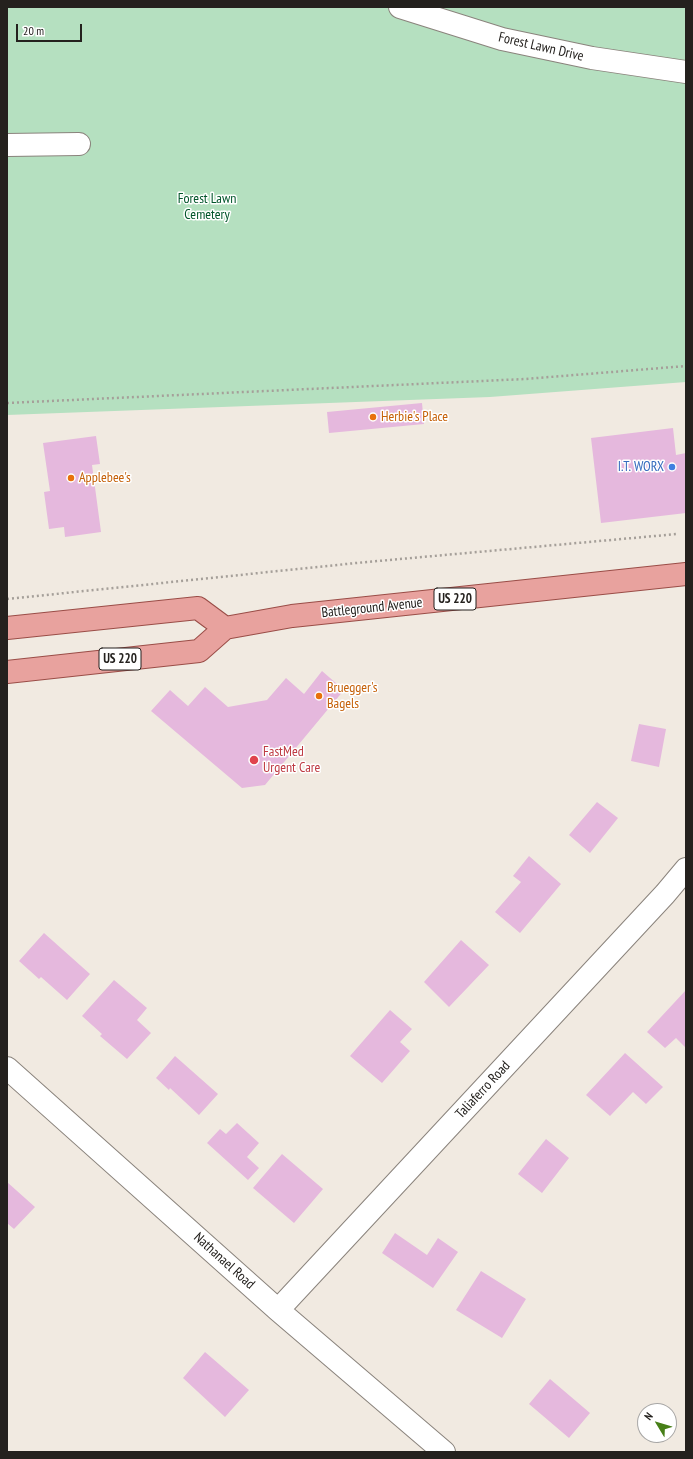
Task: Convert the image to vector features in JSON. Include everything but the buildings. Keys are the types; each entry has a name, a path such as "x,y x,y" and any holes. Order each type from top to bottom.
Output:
{"main road":[{"name":"Battleground Avenue","path":"225,628 292,616 686,574"},
{"path":"7,628 198,608 225,628"},
{"name":"US 220","path":"7,672 199,650 225,628"}],"street":[{"name":"Forest Lawn Drive","path":"400,7 502,39 592,58 686,72"},
{"path":"7,146 79,144"},
{"name":"Taliaferro Road","path":"278,1310 665,894 686,868"},
{"name":"Nathanael Road","path":"7,1068 278,1310 444,1452"}],"path":[{"path":"7,403 525,379 686,366"},
{"path":"7,599 356,563 677,534"}],"green space":[{"name":"Forest Lawn Cemetery","path":"7,7 686,7 686,382 490,397 7,415"}],"place":[{"name":"Herbie's Place","path":"373,417"},
{"name":"I.T. WORX","path":"672,467"},
{"name":"Applebee's","path":"71,478"},
{"name":"Bruegger's Bagels","path":"319,696"},
{"name":"FastMed Urgent Care","path":"254,760"}]}
